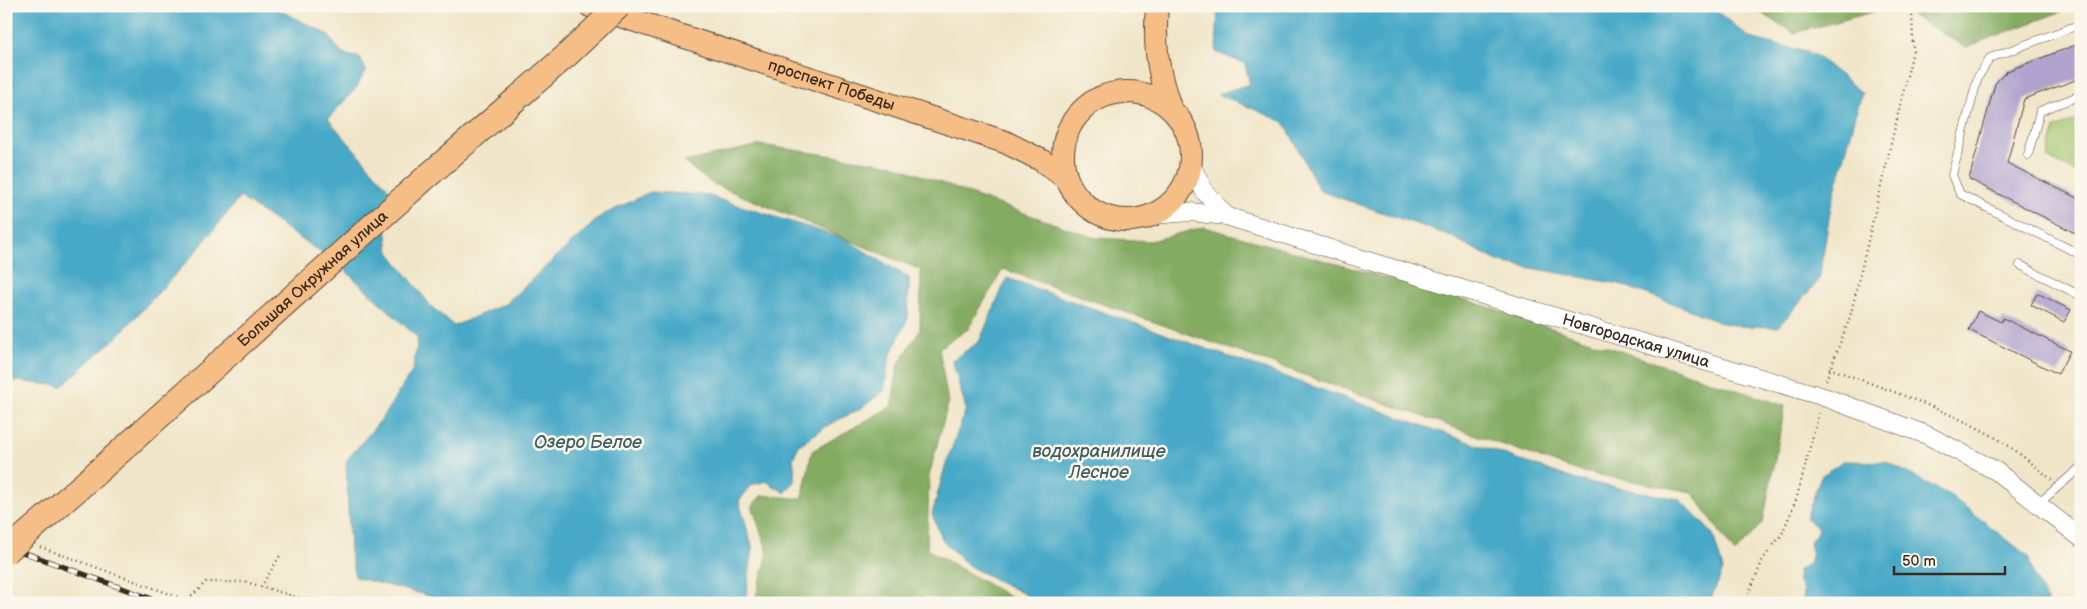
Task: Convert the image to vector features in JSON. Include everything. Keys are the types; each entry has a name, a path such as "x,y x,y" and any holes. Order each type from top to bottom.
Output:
{"highway":[{"name":"Большая Окружная улица","path":"6,552 567,55 619,6"}],"main road":[{"name":"проспект Победы","path":"590,6 1006,142 1041,160 1066,178"},
{"path":"1157,6 1154,38 1162,84 1170,107"},
{"path":"1131,91 1152,96 1170,107 1184,124 1191,144 1191,165 1185,186 1172,203 1154,214 1134,220 1113,219 1093,211 1077,197 1066,178 1062,158 1065,137 1074,117 1090,102 1111,93 1131,91"}],"street":[{"path":"1191,165 1205,192 1226,216"},
{"name":"Новгородская улица","path":"1154,214 1190,212 1226,216 1375,263 1824,397 1928,435 1996,471 2081,538"}],"lane":[{"path":"2081,24 1990,58 1978,77 1952,175 1960,194 2081,255"},
{"path":"2028,155 2040,111 2081,95"},
{"path":"2020,265 2081,296"},
{"path":"2038,504 2081,467"}],"path":[{"path":"1745,603 1763,559 1782,534 1796,500 1824,397 1826,376 1850,317 1913,51 1912,6"},
{"path":"1829,368 1950,414 1997,439 2059,486"},
{"path":"34,544 195,603"},
{"path":"261,587 281,554"},
{"path":"188,600 206,582 246,582 296,597 334,603"}],"green space":[{"path":"1750,6 1896,6 1794,33"},
{"path":"1896,6 2076,6 1966,47"},
{"path":"2081,118 2081,175 2047,158 2055,128"},
{"path":"760,145 894,165 986,200 1096,238 1151,241 1204,227 1470,301 1785,406 1763,522 1735,553 1692,492 1578,471 1003,269 968,329 939,348 948,403 929,476 927,549 1020,603 947,603 925,596 921,603 754,603 768,553 752,506 762,495 802,499 812,451 892,406 898,365 920,330 921,270 711,183 684,162"}],"water":[{"name":"Озеро Белое","path":"6,6 277,6 281,11 327,34 342,54 360,58 366,70 357,87 328,119 395,196 384,211 389,252 430,305 454,326 505,304 601,216 650,192 706,195 845,239 909,278 908,318 890,356 884,391 860,409 830,424 799,445 793,459 796,479 785,493 766,481 752,485 739,501 753,549 745,603 457,603 355,577 350,552 346,461 380,421 413,370 418,338 334,260 240,197 195,253 119,335 62,386 6,380"},
{"path":"1218,6 1710,6 1750,38 1814,54 1862,93 1831,206 1819,280 1778,327 1739,326 1718,322 1619,284 1499,262 1448,235 1320,191 1284,122 1218,94 1250,84 1245,64 1216,52"},
{"name":"водохранилище Лесное","path":"1007,278 1576,480 1679,499 1713,534 1723,570 1709,603 1042,603 969,566 943,541 932,514 945,467 966,409 952,360 979,342"},
{"path":"1843,461 1887,462 1951,496 2028,556 2034,577 2048,603 1803,603 1803,589 1798,582 1798,570 1809,564 1812,552 1810,542 1819,529 1806,518 1821,476"}],"building":[{"path":"2081,43 2081,78 2024,99 2007,163 2081,200 2081,236 1969,179 1995,84 1998,80 2007,71"},
{"path":"2037,293 2071,310 2064,322 2031,305"},
{"path":"1978,311 2001,322 2003,318 2070,351 2058,374 1969,330"}],"railway":[{"path":"6,546 163,603"}]}
